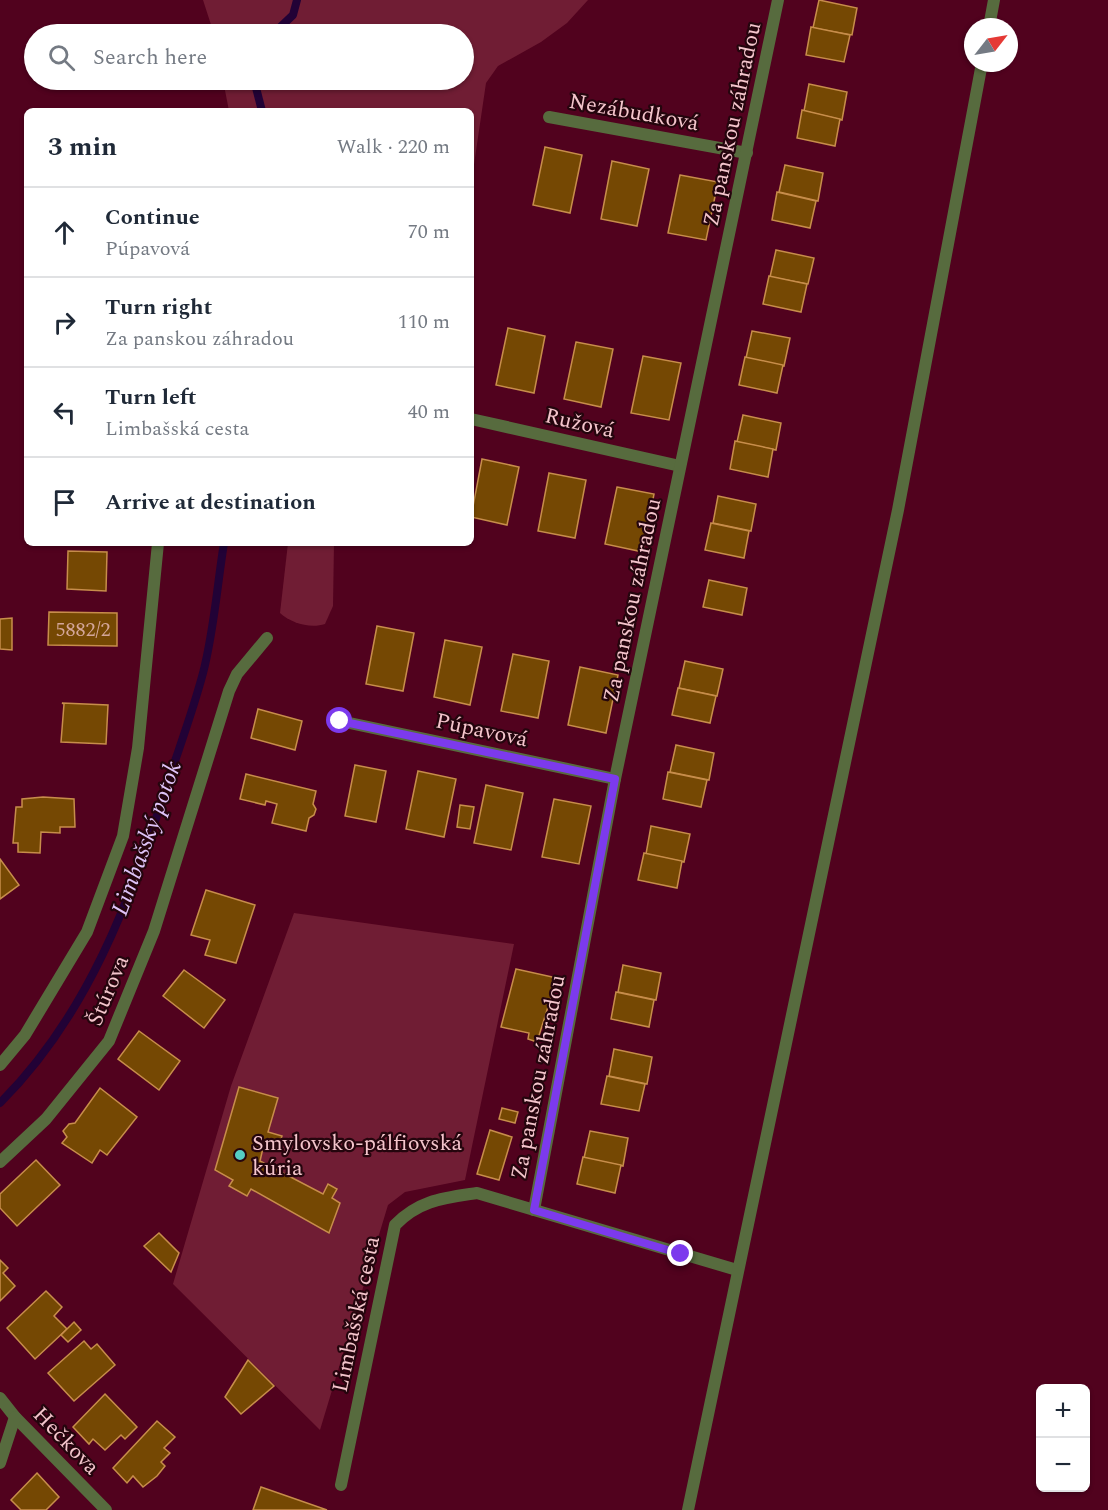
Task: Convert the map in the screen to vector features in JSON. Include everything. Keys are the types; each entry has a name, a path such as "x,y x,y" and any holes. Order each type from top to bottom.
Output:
{"street":[{"name":"Za panskou záhradou","path":"534,1210 615,779 778,0"},
{"path":"991,18 994,0"},
{"path":"688,1510 898,510 979,72"},
{"name":"Nezábudková","path":"549,117 747,153"},
{"name":"Ružová","path":"474,420 680,466"},
{"path":"0,1065 25,1035 87,932 123,836 138,748 158,546"},
{"name":"Štúrova","path":"0,1162 46,1119 109,1041 154,931 229,691 237,674 267,638"},
{"name":"Púpavová","path":"340,721 615,779"},
{"name":"Limbašská cesta","path":"341,1485 395,1225 410,1210 440,1199 477,1193 737,1270"},
{"name":"Hečkova","path":"0,1398 15,1417 106,1510"},
{"path":"0,1463 15,1417"}],"shaded area":[{"path":"203,0 588,0 567,23 541,42 498,66 486,83 474,165 474,108 228,108 225,90 474,90 474,24 211,24"},
{"path":"288,546 334,546 333,606 325,624 313,626 301,624 280,613"},
{"path":"294,913 514,944 465,1180 405,1192 388,1205 320,1430 173,1284 231,1086"}],"building":[{"path":"819,0 857,8 852,35 813,28"},
{"path":"811,27 850,35 844,62 806,55"},
{"path":"809,84 847,92 842,120 804,111"},
{"path":"802,110 840,119 835,146 797,138"},
{"path":"545,147 582,155 570,213 533,205"},
{"path":"612,161 649,169 637,226 601,219"},
{"path":"785,165 823,173 818,201 779,192"},
{"path":"680,175 718,182 706,240 668,233"},
{"path":"777,192 816,201 810,228 772,220"},
{"path":"776,250 814,258 808,284 770,277"},
{"path":"769,276 807,284 801,312 763,304"},
{"path":"508,328 545,336 534,393 496,385"},
{"path":"752,331 790,338 784,366 746,358"},
{"path":"576,342 613,349 601,407 564,399"},
{"path":"643,356 681,363 669,420 631,413"},
{"path":"745,357 783,365 777,393 739,385"},
{"path":"743,415 781,423 776,450 737,442"},
{"path":"735,441 773,449 768,477 730,469"},
{"path":"482,459 519,467 507,525 474,518 474,501"},
{"path":"549,473 586,480 575,538 538,531"},
{"path":"617,487 654,494 643,552 605,544"},
{"path":"718,496 756,504 751,531 713,523"},
{"path":"711,523 749,531 744,558 705,550"},
{"path":"68,551 107,552 106,591 67,589"},
{"path":"709,580 747,588 742,615 703,607"},
{"path":"49,612 117,613 117,646 48,645"},
{"path":"12,618 12,650 0,649 0,619"},
{"path":"377,626 414,633 403,691 366,684"},
{"path":"445,640 482,647 470,705 434,697"},
{"path":"513,654 549,661 538,718 501,711"},
{"path":"685,661 723,669 717,696 679,688"},
{"path":"580,667 618,675 606,733 568,725"},
{"path":"678,688 716,696 710,723 672,715"},
{"path":"62,703 108,705 106,744 61,742 64,704"},
{"path":"258,709 302,721 295,750 251,738"},
{"path":"676,745 714,753 709,780 670,772"},
{"path":"355,765 386,771 376,822 345,816"},
{"path":"418,771 456,779 444,837 406,829"},
{"path":"668,772 707,780 701,807 663,799"},
{"path":"246,774 316,791 313,804 316,809 314,815 309,818 306,831 272,823 277,804 266,801 265,805 240,799"},
{"path":"486,785 523,793 511,850 474,843"},
{"path":"43,797 74,799 75,827 60,827 60,833 41,832 40,853 18,852 18,843 13,843 16,807 22,807 22,799"},
{"path":"554,799 591,806 579,864 542,857"},
{"path":"460,805 474,807 470,829 457,827"},
{"path":"651,826 690,834 684,862 646,854"},
{"path":"644,853 682,861 677,888 638,880"},
{"path":"0,859 19,885 0,899"},
{"path":"206,890 255,905 236,963 205,955 210,940 191,935"},
{"path":"623,965 661,973 656,1000 618,992"},
{"path":"516,969 557,978 537,1042 528,1039 529,1033 501,1027"},
{"path":"184,970 225,1000 204,1028 163,996"},
{"path":"616,992 654,1000 649,1027 611,1019"},
{"path":"139,1031 180,1061 159,1090 118,1059"},
{"path":"614,1049 652,1057 647,1084 609,1076"},
{"path":"607,1076 645,1084 639,1111 601,1104"},
{"name":"Smylovsko-pálfiovská kúria","path":"239,1087 278,1098 268,1132 282,1136 280,1143 271,1141 269,1150 263,1148 260,1161 323,1194 328,1184 337,1189 332,1198 340,1203 329,1233 251,1189 247,1196 229,1186 233,1180 215,1170"},
{"path":"100,1088 137,1117 107,1155 100,1150 92,1163 62,1143 67,1137 63,1131 69,1124 75,1123"},
{"path":"502,1108 518,1112 515,1123 499,1119"},
{"path":"490,1130 512,1137 499,1180 477,1174"},
{"path":"590,1131 628,1138 623,1166 584,1158"},
{"path":"583,1157 621,1165 615,1193 577,1184"},
{"path":"36,1160 60,1185 17,1226 0,1208 0,1194"},
{"path":"159,1233 179,1253 171,1272 144,1246"},
{"path":"0,1260 8,1268 3,1273 15,1286 0,1301"},
{"path":"46,1291 62,1307 54,1316 67,1329 35,1359 7,1328"},
{"path":"74,1322 81,1330 68,1342 61,1335"},
{"path":"84,1341 91,1349 97,1344 115,1365 74,1401 48,1373"},
{"path":"248,1360 274,1386 241,1414 225,1397"},
{"path":"105,1394 137,1427 125,1439 121,1435 105,1450 93,1439 89,1444 73,1427"},
{"path":"157,1421 175,1437 164,1448 170,1453 161,1462 165,1466 143,1487 133,1476 127,1483 113,1468"},
{"path":"37,1473 59,1497 46,1510 21,1510 11,1500"},
{"path":"261,1487 327,1510 253,1510"}],"waterway":[{"name":"Limbašský potok","path":"284,24 293,15 297,0"},
{"name":"Limbašský potok","path":"257,90 261,108"},
{"name":"Limbašský potok","path":"0,1103 31,1069 58,1032 82,994 121,914 153,829 199,687 210,641 224,546"}],"place":[{"name":"Smylovsko-pálfiovská kúria","path":"240,1155"}],"route":[{"path":"340,721 615,779 534,1210 681,1254"}]}
